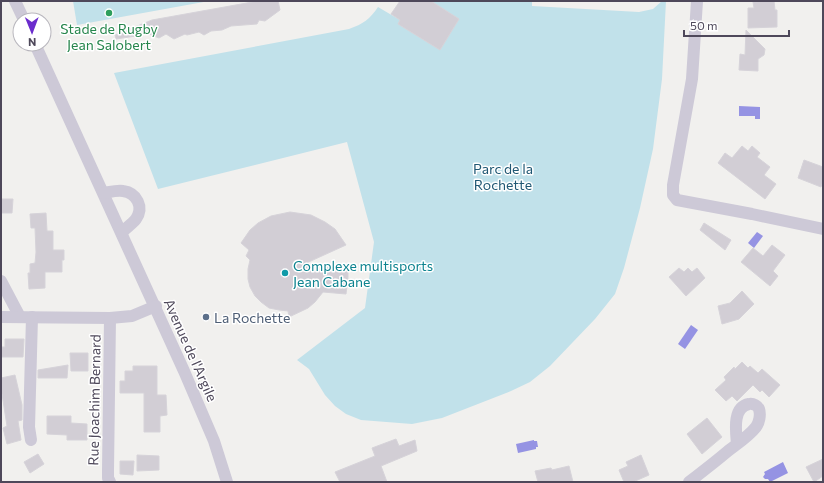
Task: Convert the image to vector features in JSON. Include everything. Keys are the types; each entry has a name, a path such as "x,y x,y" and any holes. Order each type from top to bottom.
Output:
{"street":[{"path":"15,1 20,12"},
{"path":"697,1 692,79 672,195 680,200 823,229"},
{"name":"Avenue de l'Argile","path":"39,52 156,306 214,440 227,482"},
{"path":"104,193 117,191 128,192 136,198 139,203 139,212 135,220 122,232"},
{"path":"1,281 26,317 29,427 31,440"},
{"path":"1,317 110,318 132,316 156,306"},
{"name":"Rue Joachim Bernard","path":"110,318 108,478 110,482"},
{"path":"689,482 737,444"}],"green space":[{"name":"Stade de Rugby Jean Salobert","path":"73,1 209,1 77,25"},
{"name":"Parc de la Rochette","path":"431,1 532,1 532,6 639,12 653,9 662,1 666,1 662,79 653,149 640,208 624,268 615,294 595,319 550,366 530,382 442,418 412,424 361,420 346,414 335,406 325,395 309,369 297,360 365,308 374,242 347,142 158,189 114,73 349,29 366,21 378,7 400,20 398,24 440,50 459,19"}],"shaded area":[{"path":"739,106 760,107 760,119 755,119 755,116 739,116"},
{"path":"757,232 763,236 754,248 748,243"},
{"path":"691,325 698,330 685,349 678,344"},
{"path":"534,440 537,441 538,447 536,447 536,449 518,453 516,444"},
{"path":"783,462 788,473 770,482 768,479 763,477 765,474 764,472"}],"building":[{"path":"258,1 278,1 280,10 265,21 259,20 257,24 231,26 222,30 211,31 204,35 199,32 187,35 185,34 174,39 166,34 159,38 149,34 116,39 115,35 152,20"},
{"path":"400,1 431,1 459,19 440,50 398,24 400,20 391,14"},
{"path":"774,1 775,10 777,10 777,27 748,28 748,8 754,8 753,2"},
{"path":"746,30 765,49 764,55 758,59 758,71 739,70 740,54 745,55"},
{"path":"742,146 748,151 752,146 760,153 757,157 770,167 764,175 776,184 765,199 718,163 725,153 732,158"},
{"path":"804,160 823,167 823,181 821,187 798,178"},
{"path":"1,199 13,199 12,213 1,213"},
{"path":"290,212 311,215 325,222 335,229 346,245 302,265 348,269 348,277 346,294 323,292 308,308 289,317 288,311 269,308 255,296 248,279 250,260 246,256 249,250 241,243 250,230 258,223 271,216"},
{"path":"46,213 47,231 53,231 53,250 64,250 62,272 45,272 45,288 29,289 28,273 30,273 30,264 35,263 36,252 35,228 31,228 30,214"},
{"path":"704,223 731,240 725,250 700,230"},
{"path":"772,245 785,255 773,271 778,276 770,286 741,262 753,248 763,256"},
{"path":"679,268 684,272 688,268 692,272 697,268 705,278 686,296 669,277"},
{"path":"742,291 754,304 739,319 722,324 718,306 730,303"},
{"path":"5,339 24,339 23,357 1,357 1,347 5,347"},
{"path":"70,353 88,353 88,371 71,371"},
{"path":"742,362 748,368 750,366 758,373 762,369 780,385 769,397 762,390 760,392 753,385 737,401 732,396 726,401 715,390 726,380 724,377 734,367 735,369"},
{"path":"68,365 67,378 38,378 38,370"},
{"path":"133,366 157,366 157,395 166,395 167,415 160,416 160,432 144,432 144,393 120,393 120,381 125,381 125,371 133,371"},
{"path":"15,375 22,405 22,420 18,421 21,440 7,444 3,428 7,426 1,394 1,378"},
{"path":"47,416 71,416 71,423 87,424 87,440 67,440 67,435 47,434"},
{"path":"707,418 722,437 702,454 687,434"},
{"path":"396,439 399,446 415,440 417,451 381,466 387,482 340,482 335,472 375,456 372,448"},
{"path":"38,454 44,464 30,473 24,462"},
{"path":"137,455 159,456 159,470 137,471"},
{"path":"641,455 649,475 633,482 624,482 619,470 628,466 626,462"},
{"path":"823,459 823,476 814,482 806,467"},
{"path":"120,461 134,461 133,475 120,474"},
{"path":"569,466 573,482 538,482 535,471 551,468 552,470"}],"place":[{"name":"Stade de Rugby Jean Salobert","path":"109,13"},
{"name":"Complexe multisports Jean Cabane","path":"285,273"},
{"name":"La Rochette","path":"206,317"}]}
